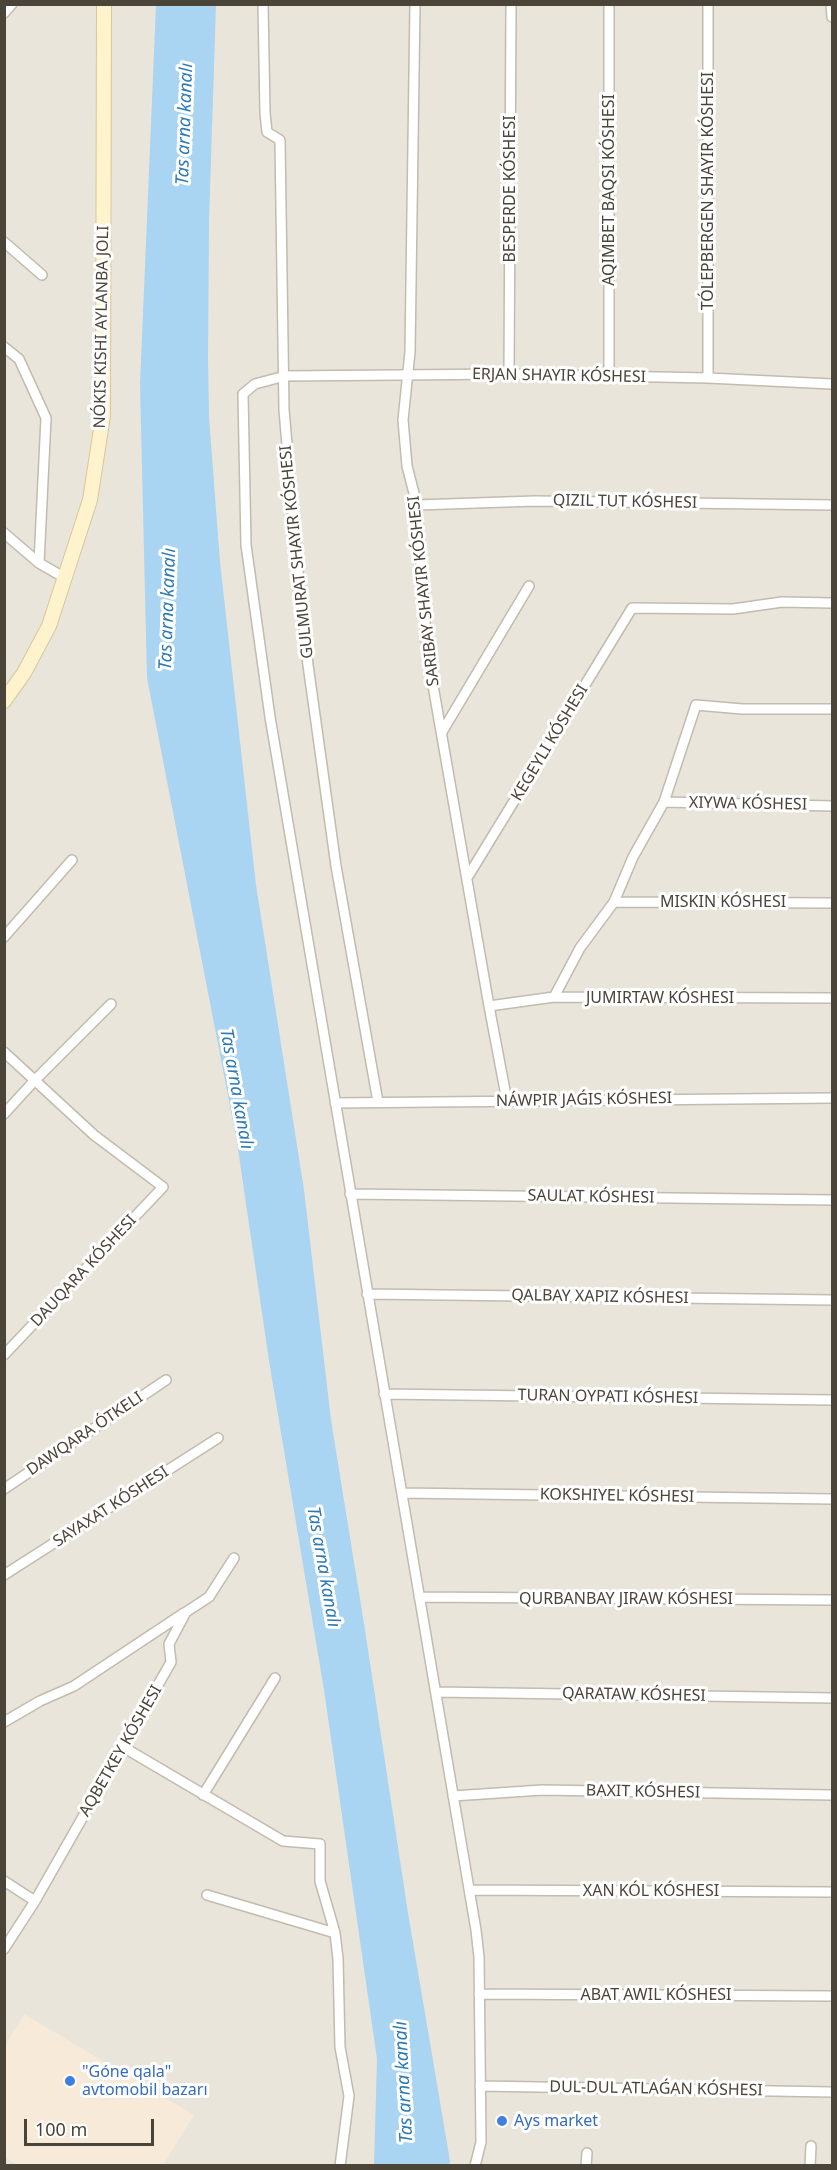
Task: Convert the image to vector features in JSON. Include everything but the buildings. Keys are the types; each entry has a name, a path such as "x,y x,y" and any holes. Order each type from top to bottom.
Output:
{"main road":[{"path":"4,701 24,673 49,626 90,500 103,416 104,4"}],"street":[{"path":"4,13 12,4"},
{"path":"263,4 267,132 280,140 284,410 308,665 336,866 378,1102"},
{"path":"415,4 410,352 403,420 407,466 417,505 428,651 507,1101"},
{"name":"BESPERDE KÓSHESI","path":"509,374 510,4"},
{"path":"609,4 609,376"},
{"path":"708,4 708,378"},
{"path":"831,4 832,17"},
{"path":"4,242 42,275"},
{"path":"4,347 19,359 46,418 39,564"},
{"path":"475,2166 481,2142 479,1957 470,1890 282,794 246,545 243,394 255,384 285,376 509,374 708,378 832,384"},
{"path":"417,505 536,501 832,505"},
{"path":"4,533 39,564 65,578"},
{"path":"442,732 529,586"},
{"name":"KEGEYLI KÓSHESI","path":"467,878 632,608 733,609 782,602 832,603"},
{"path":"554,997 580,948 614,902 633,856 664,802 696,705 742,709 832,709"},
{"name":"XIYWA KÓSHESI","path":"664,802 832,806"},
{"path":"4,938 72,860"},
{"name":"MISKIN KÓSHESI","path":"614,902 832,903"},
{"path":"489,1006 554,997 832,998"},
{"path":"4,1114 111,1004"},
{"path":"4,1052 35,1080"},
{"name":"DAUQARA KÓSHESI","path":"4,1355 164,1187 94,1135 35,1080"},
{"path":"335,1103 832,1098"},
{"name":"SAULAT KÓSHESI","path":"350,1194 832,1200"},
{"path":"367,1294 832,1300"},
{"name":"DAWQARA ÓTKELI","path":"4,1489 166,1380"},
{"path":"384,1394 832,1400"},
{"name":"SAYAXAT KÓSHESI","path":"4,1575 218,1438"},
{"name":"KOKSHIYEL KÓSHESI","path":"402,1493 832,1499"},
{"name":"AQBETKEY KÓSHESI","path":"4,1949 35,1900 171,1662 169,1644 186,1612 209,1597 234,1558"},
{"path":"419,1597 832,1600"},
{"path":"4,1722 40,1701 74,1686 186,1612"},
{"path":"203,1795 275,1678"},
{"name":"QARATAW KÓSHESI","path":"436,1692 832,1698"},
{"path":"123,1747 283,1841 320,1844 320,1881 335,1934 338,1959 340,2048 349,2096 340,2166"},
{"path":"453,1796 542,1790 832,1795"},
{"path":"4,1881 35,1900"},
{"name":"XAN KÓL KÓSHESI","path":"470,1890 832,1892"},
{"path":"207,1894 335,1934"},
{"path":"479,1994 832,1996"},
{"name":"DUL-DUL ATLAǴAN KÓSHESI","path":"480,2086 832,2092"},
{"path":"810,2166 811,2146"},
{"path":"586,2166 587,2153"}],"shaded area":[{"path":"5,5 832,5 832,2165 5,2166"},
{"name":"\"Góne qala\" avtomobil bazarı","path":"24,2014 194,2115 163,2165 19,2166 5,2157 5,2046"}],"water":[{"name":"Tas arna kanalı","path":"156,5 216,5 209,221 208,360 209,417 220,562 256,885 304,1190 331,1420 449,2165 374,2165 377,2059 324,1690 269,1361 237,1142 147,678 140,384"}],"place":[{"name":"\"Góne qala\" avtomobil bazarı","path":"70,2081"},
{"name":"Ays market","path":"502,2121"}]}
